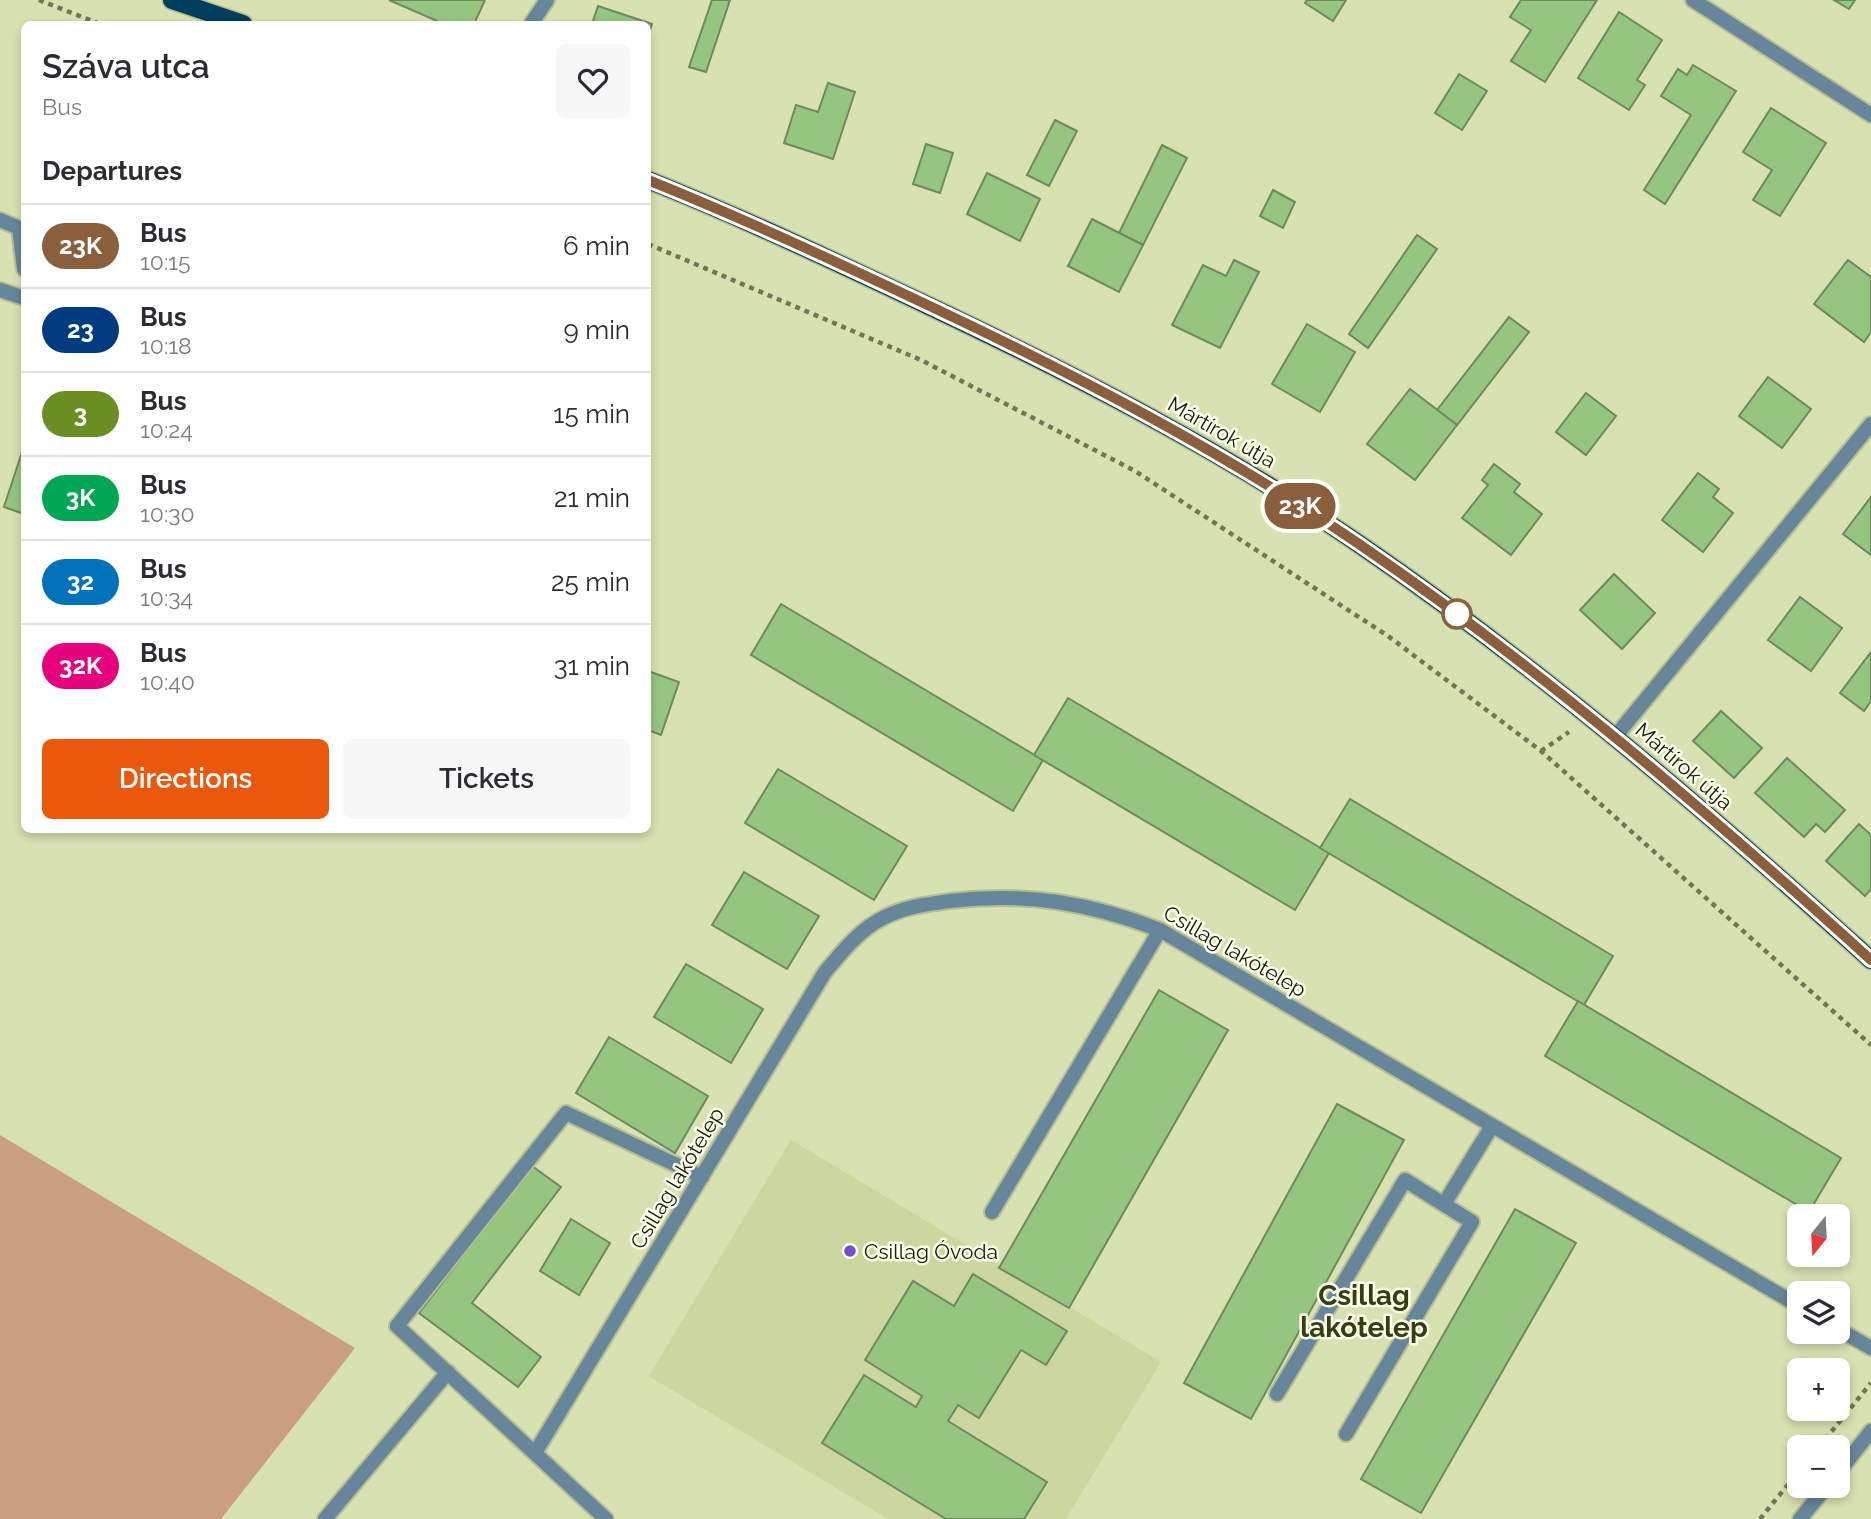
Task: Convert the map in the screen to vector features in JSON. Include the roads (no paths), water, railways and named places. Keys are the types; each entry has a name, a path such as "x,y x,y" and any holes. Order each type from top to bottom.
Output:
{"main road":[{"path":"172,0 234,21"},
{"name":"Mártírok útja","path":"651,181 837,262 1007,342 1133,407 1234,464 1357,543 1425,591 1615,737 1871,960"}],"street":[{"path":"533,21 547,0"},
{"path":"1693,0 1871,115"},
{"path":"0,220 19,228 21,244"},
{"path":"0,290 21,297"},
{"path":"1615,737 1871,424"},
{"name":"Csillag lakótelep","path":"535,1452 825,972 862,932 884,917 924,904 1016,896 1102,909 1160,930 1787,1299"},
{"path":"992,1212 1160,930"},
{"path":"606,1519 397,1326 566,1113 702,1177"},
{"path":"1444,1204 1492,1126"},
{"path":"1277,1394 1405,1180 1472,1222 1346,1434"},
{"path":"1850,1336 1871,1348"},
{"path":"325,1519 448,1372"},
{"path":"1850,1458 1871,1432"},
{"path":"1800,1519 1817,1498"}],"place":[{"name":"Csillag Óvoda","path":"850,1251"}],"district":[{"name":"Csillag lakótelep","path":"1364,1311"}]}
